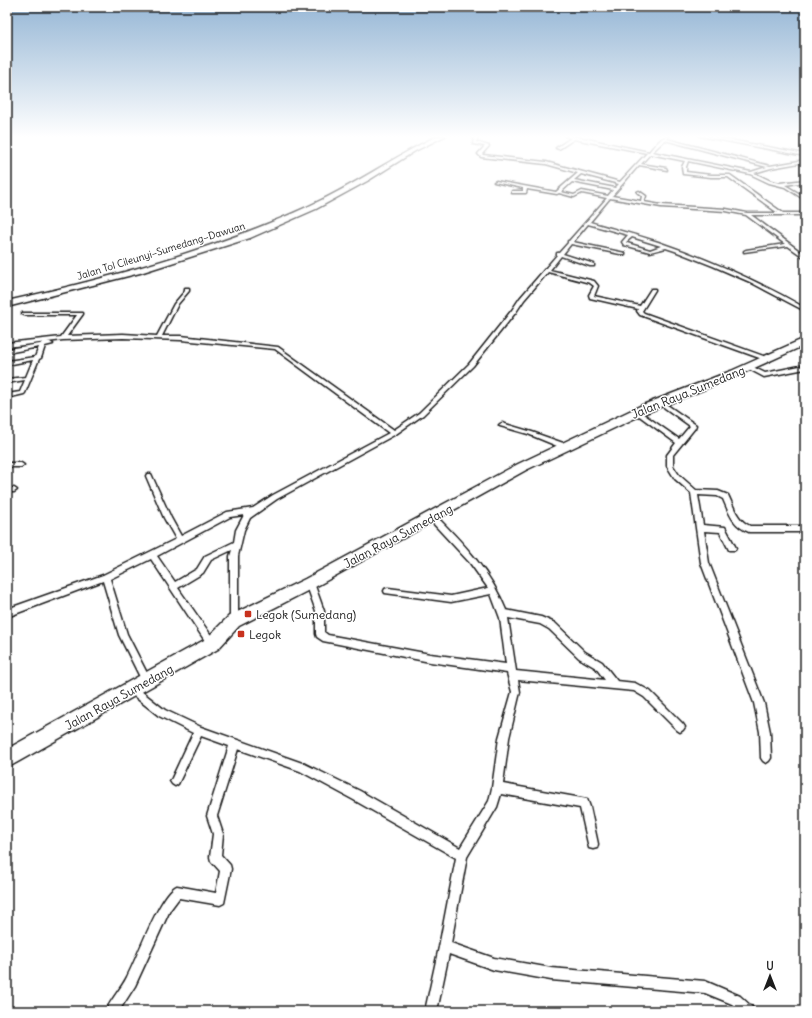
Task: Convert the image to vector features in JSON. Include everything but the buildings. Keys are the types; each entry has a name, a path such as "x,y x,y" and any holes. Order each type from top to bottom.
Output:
{"highway":[{"name":"Jalan Tol Cileunyi–Sumedang–Dawuan","path":"7,299 58,288 134,268 242,234 349,184"},
{"name":"Jalan Tol Cileunyi–Sumedang–Dawuan","path":"7,304 137,271 247,236 358,184"},
{"name":"Jalan Raya Sumedang","path":"7,759 140,686 212,644 234,621 310,583 564,446 637,412 768,359 805,341"}],"street":[{"path":"505,184 574,196 582,192 642,203 726,210 747,214 805,214"},
{"path":"558,192 567,184"},
{"path":"584,184 615,189"},
{"path":"234,621 235,598 233,574 236,544 242,523 253,511 394,433 428,408 471,365 559,254 620,184"},
{"path":"739,184 782,214"},
{"path":"781,184 805,199"},
{"path":"513,192 525,192 525,187"},
{"path":"639,192 644,196 642,203"},
{"path":"747,214 805,256"},
{"path":"587,222 666,246 744,277 805,310"},
{"path":"631,235 624,242 625,244 650,251 666,246"},
{"path":"569,242 623,254"},
{"path":"746,251 788,245"},
{"path":"559,254 592,265"},
{"path":"546,270 592,282 596,286 592,297 641,308"},
{"path":"159,337 176,304 187,289"},
{"path":"653,290 639,311 642,314 768,359"},
{"path":"24,314 82,314 63,338"},
{"path":"7,344 63,338 123,336 211,340 279,349 394,433"},
{"path":"7,351 44,344 118,339 123,336"},
{"path":"7,341 27,341"},
{"path":"7,396 22,393 44,344"},
{"path":"7,363 38,358"},
{"path":"749,367 764,375 805,367"},
{"path":"7,381 29,378"},
{"path":"660,402 693,425 693,427 670,454 670,466 677,477 694,492 723,495 727,499 736,520 742,526 749,529 805,529"},
{"path":"637,412 679,442"},
{"path":"502,425 530,433 564,446"},
{"path":"7,466 22,465"},
{"path":"149,476 168,518 180,540"},
{"path":"694,492 705,563 759,703 765,732 766,758"},
{"path":"7,613 106,577 152,555 229,514 253,511"},
{"path":"431,1011 445,947 462,855 493,803 497,788 504,738 516,692 503,613 492,590 481,571 459,544 432,517"},
{"path":"699,528 722,529 732,548"},
{"path":"173,587 200,571 208,558 236,544"},
{"path":"152,555 212,644"},
{"path":"106,577 140,686 162,713 198,731 302,767 356,795 462,855"},
{"path":"310,583 319,606 319,630 322,636 430,658 512,672 635,687 641,690 680,727"},
{"path":"388,592 451,599 492,590"},
{"path":"503,613 541,621 552,626 582,655 599,665 615,685"},
{"path":"176,781 198,731"},
{"path":"112,1011 131,982 166,906 177,892 220,899 226,869 215,857 218,834 212,816 235,744"},
{"path":"497,788 583,803 593,844"},
{"path":"445,947 494,964 551,974 705,987 736,1000 748,1011"}],"place":[{"name":"Legok (Sumedang)","path":"248,614"},
{"name":"Legok","path":"241,634"}]}
